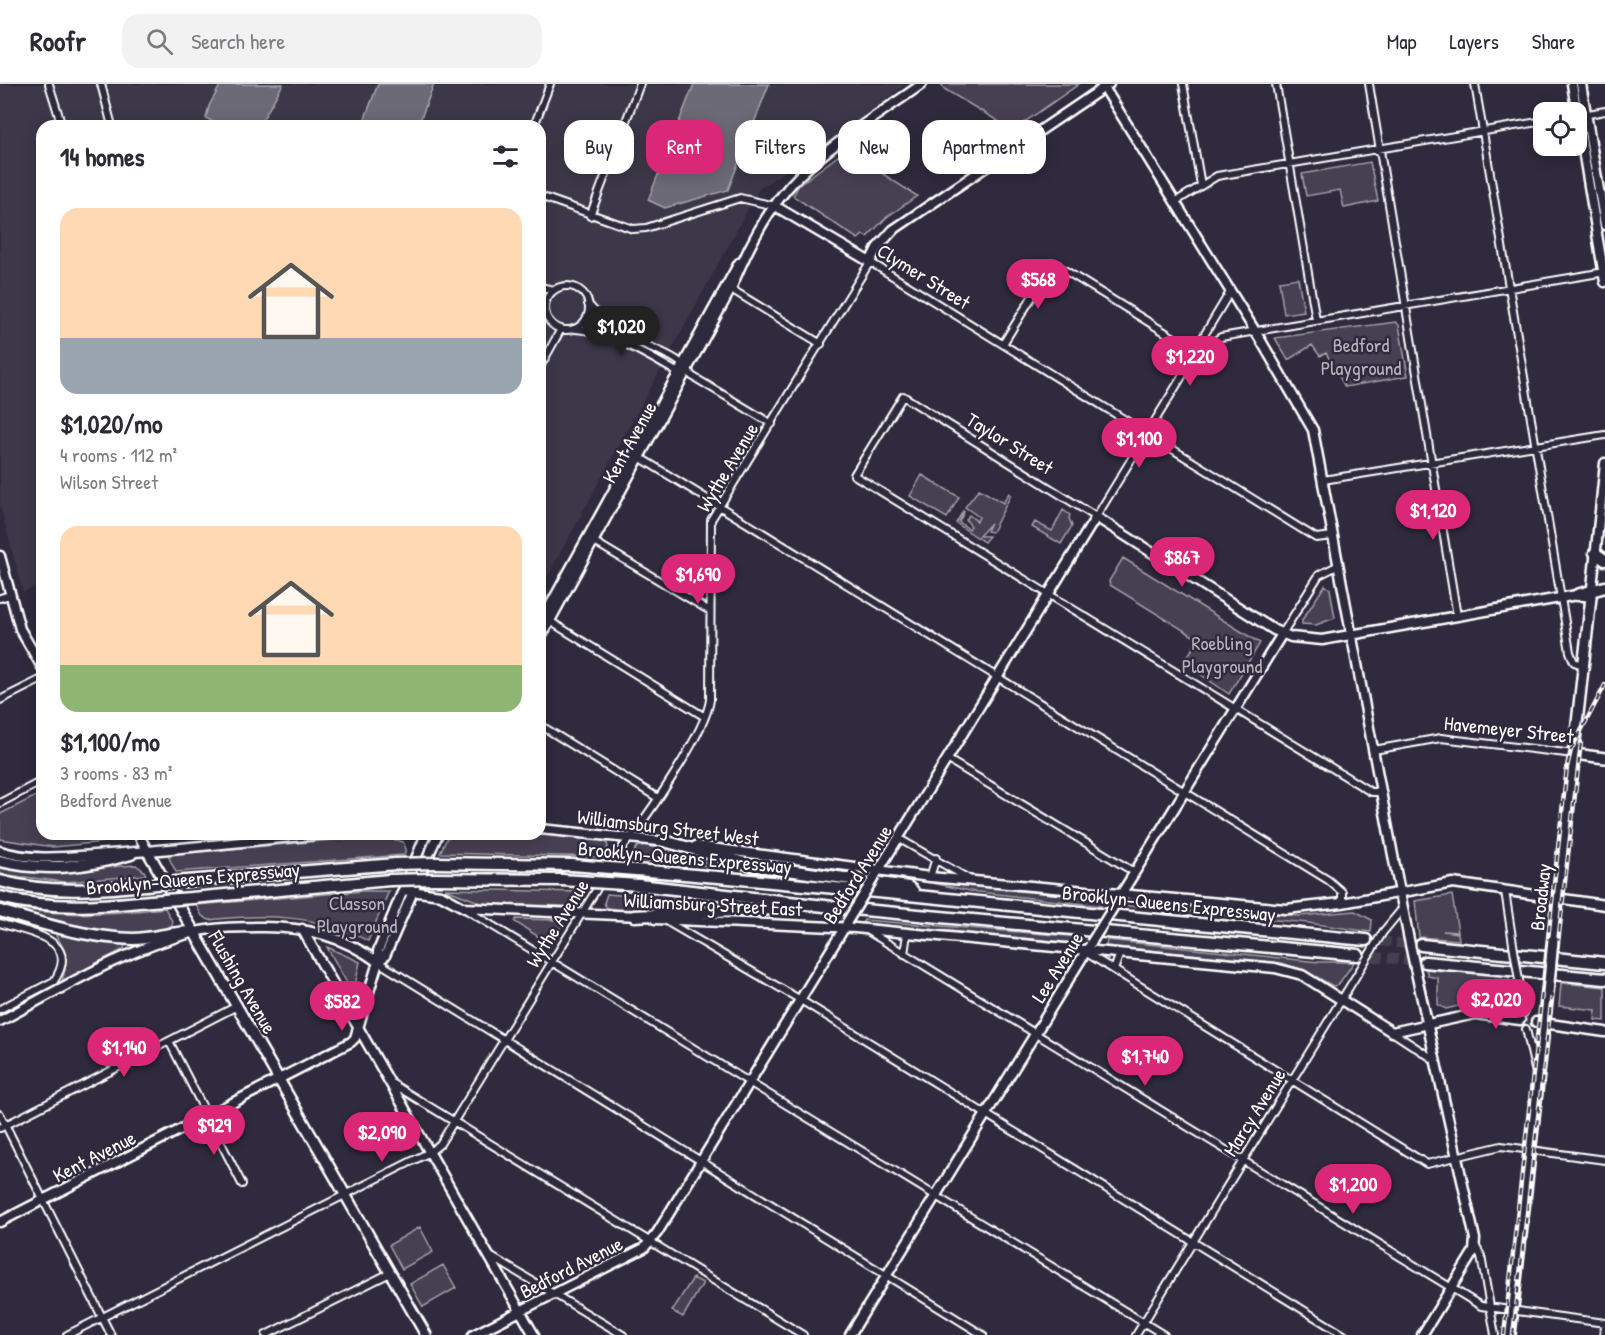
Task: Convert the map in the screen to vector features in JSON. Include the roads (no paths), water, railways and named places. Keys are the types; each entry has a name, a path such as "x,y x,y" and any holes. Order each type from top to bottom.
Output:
{"highway":[{"path":"1595,553 1605,560"},
{"path":"1577,595 1591,594 1605,587"},
{"path":"664,842 752,865 908,886 918,894"},
{"path":"0,861 33,867 78,867 131,854"},
{"name":"Brooklyn-Queens Expressway","path":"0,881 48,890 91,891 396,864 572,866 918,894 1107,916 1366,940"},
{"name":"Brooklyn-Queens Expressway","path":"0,897 36,903 92,907 390,880 562,880 639,885 842,908 1361,959"},
{"path":"634,916 753,908 842,908"},
{"path":"0,911 110,937 136,939 180,931 194,932"},
{"path":"1421,945 1605,963"},
{"path":"1420,965 1605,980"}],"main road":[{"name":"Kent Avenue","path":"546,619 683,370 731,289 743,258 772,205 811,165 922,84"},
{"path":"1572,84 1577,102"},
{"path":"1580,102 1581,84"},
{"path":"1105,85 1312,428 1408,935 1420,965 1427,1025 1475,1245 1422,1335"},
{"name":"Wythe Avenue","path":"870,262 877,248 893,230 1105,85"},
{"path":"1587,146 1605,225"},
{"path":"1586,156 1605,282"},
{"name":"Clymer Street","path":"772,205 870,262"},
{"name":"Kent Avenue","path":"546,619 593,541 639,457 734,267 743,258"},
{"name":"Broadway","path":"1510,1335 1538,1081 1540,1023 1548,993 1605,463"},
{"name":"Bedford Avenue","path":"473,1335 644,1248 650,1241 1096,517"},
{"name":"Taylor Street","path":"1096,517 1282,634"},
{"path":"0,556 20,629 36,657"},
{"path":"1282,634 1322,640 1577,595"},
{"name":"Lee Avenue","path":"850,1335 1282,634"},
{"name":"Havemeyer Street","path":"1574,754 1605,758"},
{"name":"Williamsburg Street West","path":"546,830 664,842 877,873 969,879 1286,909 1401,893"},
{"name":"Flushing Avenue","path":"141,840 426,1335"},
{"path":"0,851 48,858 131,854 267,840"},
{"name":"Kent Avenue","path":"0,1222 351,1042 355,1038 378,962 378,951 424,840"},
{"name":"Kent Avenue","path":"378,962 385,956 435,840"},
{"path":"1401,893 1453,883 1605,905"},
{"name":"Williamsburg Street East","path":"403,890 441,895 465,908 634,916 663,920 845,925 866,930 1085,952 1120,953 1275,968 1302,975 1392,1032"},
{"path":"0,1021 124,956 194,932 248,927 302,929 338,938 378,962"},
{"path":"302,929 534,1335"},
{"path":"1392,1032 1475,1014 1522,1017"},
{"path":"1540,1023 1605,1032"}],"street":[{"path":"101,84 110,120"},
{"path":"536,120 550,84"},
{"path":"590,216 640,84"},
{"path":"1184,84 1201,185"},
{"path":"1276,84 1316,320"},
{"path":"1369,84 1457,616"},
{"path":"1475,84 1571,659 1583,664"},
{"path":"49,86 60,120"},
{"path":"1587,114 1605,111"},
{"path":"1175,202 1217,176 1533,124"},
{"path":"546,198 590,216 637,229 740,198 772,205"},
{"name":"Wythe Avenue","path":"430,1152 440,1144 553,960 658,798 705,717 710,700 711,522 870,262"},
{"name":"Clymer Street","path":"870,262 1316,538 1334,536"},
{"path":"1003,344 1053,263 1197,352"},
{"name":"Bedford Avenue","path":"1197,352 1221,337 1604,273"},
{"path":"546,288 554,290 565,286 575,288 583,293 588,304 598,315 642,343 668,356 692,376 772,424"},
{"path":"731,289 821,344"},
{"path":"554,290 546,303 549,321 561,329 594,332 663,365 683,370"},
{"name":"Bedford Avenue","path":"1096,517 1197,352 1200,342 1230,291"},
{"path":"574,329 586,319 588,304"},
{"path":"546,356 561,329"},
{"name":"Taylor Street","path":"1047,596 854,475 903,396 1096,517"},
{"path":"1323,480 1536,444 1605,435"},
{"path":"639,457 1328,880 1342,892 1342,903"},
{"path":"593,541 710,611"},
{"name":"Lee Avenue","path":"1282,634 1319,574 1339,565"},
{"path":"0,598 10,596"},
{"path":"1047,596 1371,792 1382,792"},
{"path":"546,622 705,717"},
{"path":"0,700 36,682"},
{"path":"546,729 658,798"},
{"name":"Havemeyer Street","path":"1374,750 1441,738 1574,754"},
{"path":"947,759 1134,872"},
{"path":"0,802 36,785"},
{"path":"898,838 969,879"},
{"path":"930,877 936,858"},
{"path":"1504,891 1519,980 1522,1017"},
{"path":"465,908 1164,1335"},
{"name":"Marcy Avenue","path":"1136,1335 1342,1000 1361,959 1403,908"},
{"path":"663,920 799,999 1344,1335"},
{"path":"0,923 52,941 59,948 62,961 54,981 0,1009"},
{"path":"866,930 1481,1306 1605,1324 1604,1335"},
{"path":"904,954 907,934"},
{"path":"1085,952 1427,1164 1501,1146 1605,1160"},
{"path":"1114,970 1120,953"},
{"path":"378,962 983,1335"},
{"path":"3,1126 237,1006"},
{"path":"1527,1029 1538,1081"},
{"path":"1392,1032 1435,1060"},
{"path":"169,1041 242,1184"},
{"path":"390,1082 803,1335"},
{"path":"0,1114 3,1126 111,1335"},
{"path":"67,1335 430,1152"},
{"path":"1475,1245 1481,1256 1495,1335"},
{"path":"490,1255 623,1335"},
{"path":"266,1335 390,1273"}],"tunnel":[{"path":"1366,940 1421,945"},
{"path":"1358,955 1423,962"},
{"path":"1524,1013 1526,1029"},
{"path":"1520,1020 1536,1022"}],"railway":[{"path":"1504,1335 1567,767 1571,750 1605,685"},
{"path":"1513,1335 1581,742"}],"park label":[{"name":"Bedford Playground","path":"1361,356"},
{"name":"Roebling Playground","path":"1222,654"},
{"name":"Classon Playground","path":"357,914"}]}
